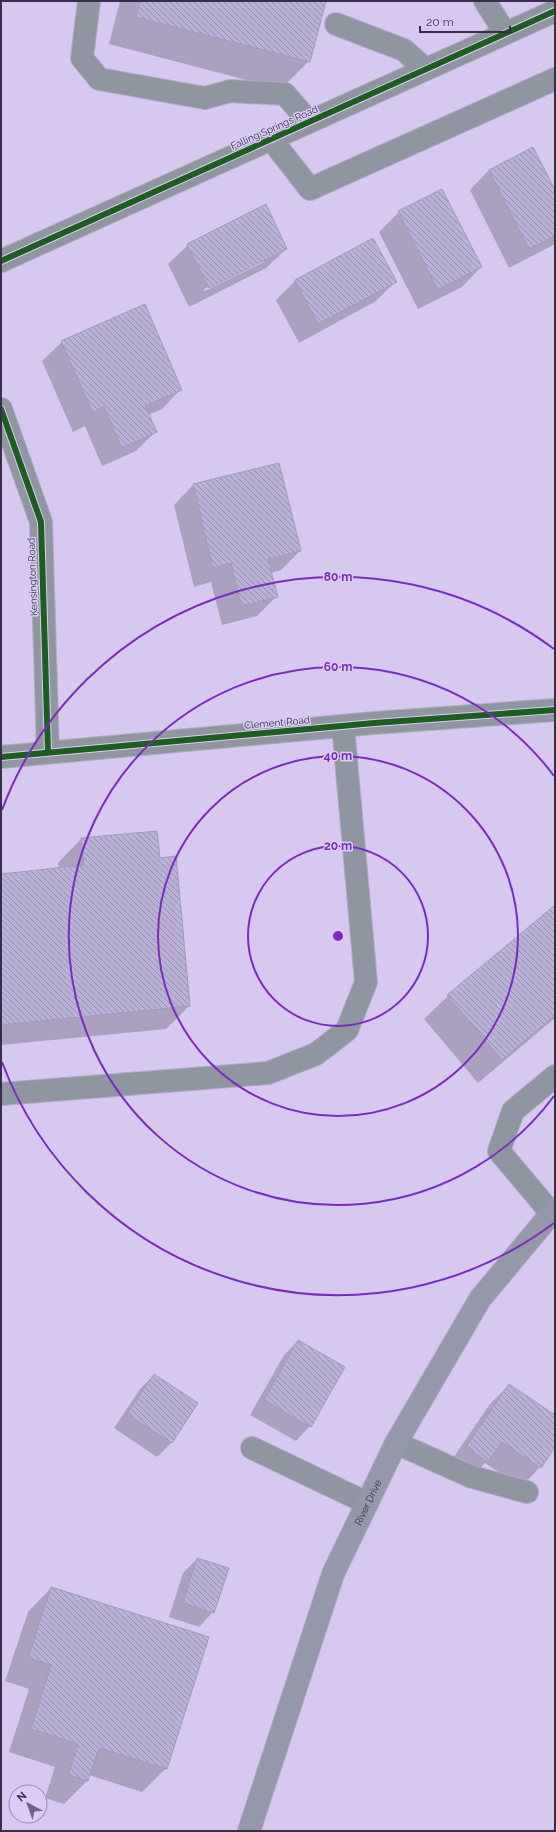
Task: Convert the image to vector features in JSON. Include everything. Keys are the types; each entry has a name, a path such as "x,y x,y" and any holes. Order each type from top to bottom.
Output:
{"main road":[{"name":"River Drive","path":"250,1831 333,1574 396,1443 480,1300 553,1211"}],"street":[{"path":"89,1 82,58 99,79 205,98 230,91 285,94 309,122"},
{"path":"486,1 506,33"},
{"name":"Falling Springs Road","path":"1,261 555,11"},
{"path":"336,24 404,50 425,70"},
{"path":"271,139 310,189 555,79"},
{"name":"Kensington Road","path":"1,409 41,522 48,752"},
{"name":"Clement Road","path":"1,757 343,726 555,710"},
{"path":"1,1094 268,1073 316,1054 347,1030 366,982 343,726"},
{"path":"553,1211 499,1150 513,1111 555,1076"},
{"path":"396,1443 472,1477 527,1492"},
{"path":"252,1448 367,1503"}],"building":[{"path":"140,1 326,1 310,62 136,17"},
{"path":"533,147 555,190 555,236 529,249 489,170"},
{"path":"442,189 482,267 438,290 398,211"},
{"path":"266,204 287,249 209,288 187,244"},
{"path":"373,238 397,282 318,324 295,280"},
{"path":"145,304 182,390 145,406 157,432 122,448 104,407 93,413 61,341"},
{"path":"279,463 301,551 268,559 278,597 241,606 231,563 213,568 193,484"},
{"path":"157,831 160,858 176,856 190,1006 1,1025 1,874 84,865 81,838"},
{"path":"555,905 555,1015 502,1060 447,995"},
{"path":"298,1340 345,1367 311,1427 264,1400"},
{"path":"154,1374 198,1403 172,1443 127,1414"},
{"path":"509,1384 555,1415 555,1447 541,1468 502,1442 488,1462 466,1447"},
{"path":"197,1558 229,1568 214,1613 183,1603"},
{"path":"51,1587 209,1637 167,1769 99,1748 88,1781 68,1775 78,1744 31,1729 51,1665 28,1658"}],"cycle path":[{"path":"1,261 555,11"},
{"path":"1,409 41,522 48,752"},
{"path":"1,757 374,723 555,710"}]}
